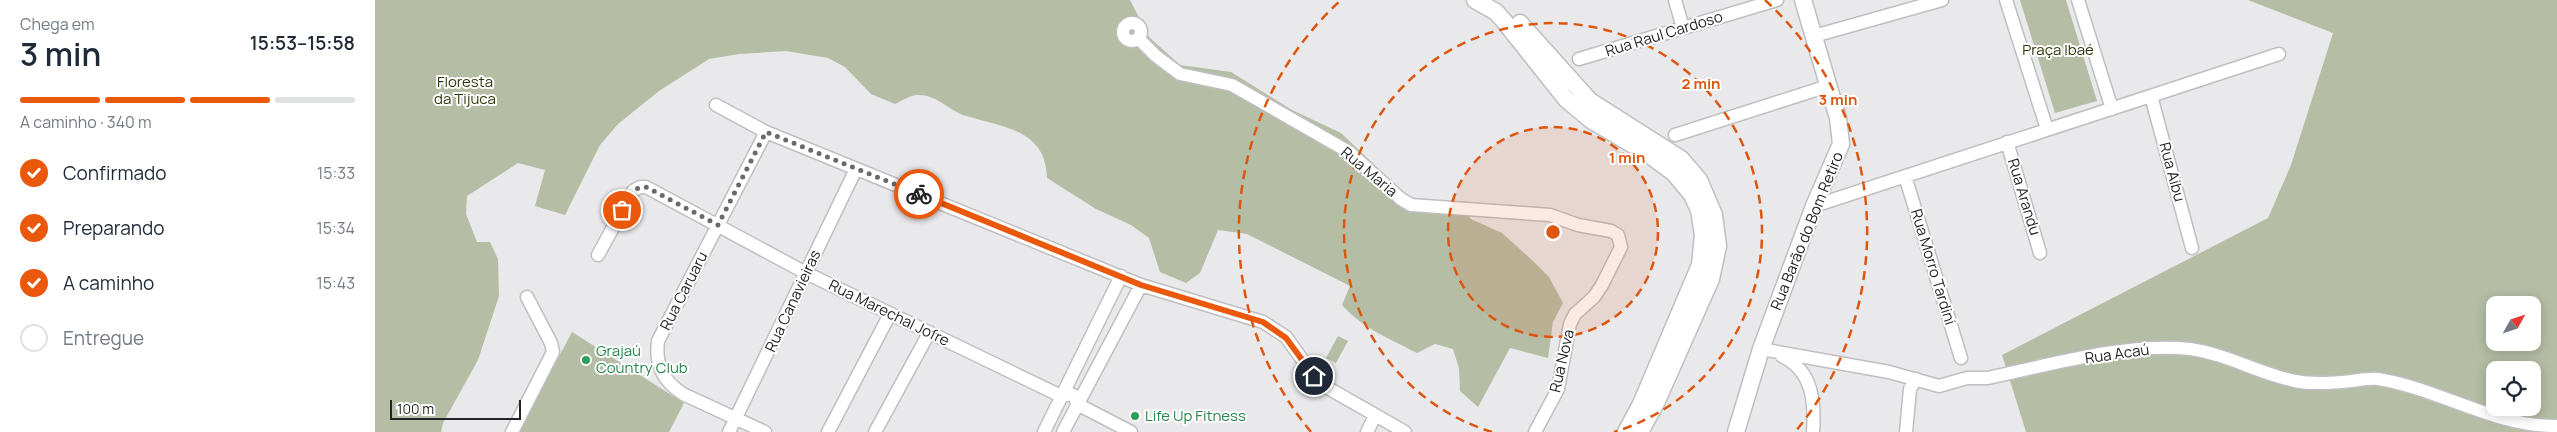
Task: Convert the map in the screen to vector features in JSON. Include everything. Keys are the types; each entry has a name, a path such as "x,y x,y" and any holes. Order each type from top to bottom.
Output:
{"main road":[{"path":"1475,0 1496,12 1566,99 1577,109 1674,173 1692,195 1699,210 1703,235 1700,265 1641,404 1626,432"},
{"path":"1496,0 1590,101 1681,159 1699,180 1715,216 1718,246 1711,279 1655,404 1640,432"},
{"name":"Rua Barão do Bom Retiro","path":"1736,432 1761,349 1814,206 1841,144 1840,128 1803,0"}],"street":[{"path":"1675,0 1683,28"},
{"name":"Rua Raul Cardoso","path":"1579,59 1777,0"},
{"path":"1814,36 1942,0"},
{"path":"2007,0 2047,129"},
{"path":"2079,0 2113,109"},
{"name":"Rua Maria","path":"1138,38 1156,56 1180,74 1231,84 1349,152 1401,199 1411,205 1550,215 1578,225 1611,231 1618,235 1621,242"},
{"path":"1814,206 2279,54"},
{"path":"1675,135 1828,86"},
{"name":"Rua Aibu","path":"2151,96 2192,248"},
{"path":"716,105 766,132 1141,285 1245,315 1274,327 1298,351 1314,376 1329,388 1405,432"},
{"name":"Rua Caruaru","path":"765,432 683,394 671,386 660,368 658,360 659,341 766,132"},
{"name":"Rua Arandu","path":"2007,142 2041,253"},
{"name":"Rua Canavieiras","path":"729,432 856,169"},
{"name":"Rua Morro Tardini","path":"1905,176 1961,358"},
{"name":"Rua Marechal Jofre","path":"598,255 633,191 640,187 646,187 806,273 929,332 1060,399 1071,394 1075,396 1076,406 1131,432"},
{"name":"Rua Nova","path":"1535,432 1558,389 1570,324 1575,314 1603,286 1619,252 1621,242"},
{"path":"1044,432 1121,276"},
{"path":"1063,432 1141,285"},
{"path":"512,432 553,352 551,343 527,297"},
{"path":"828,432 890,314"},
{"path":"875,432 929,332"},
{"name":"Rua Acaú","path":"1761,349 1889,372 1939,386 1967,378 1988,378 2143,348 2190,349 2295,381 2332,383 2377,379 2421,390 2503,419 2539,426 2557,426"},
{"path":"1761,349 1794,362 1809,384 1815,406 1813,432"},
{"path":"1906,432 1909,389 1916,379"},
{"path":"1367,432 1375,416"}],"green space":[{"name":"Floresta da Tijuca","path":"375,0 1130,0 1149,37 1180,65 1231,72 1292,110 1341,133 1409,198 1456,201 1471,219 1502,233 1549,277 1563,303 1553,322 1548,358 1510,348 1478,407 1460,391 1459,368 1453,349 1435,344 1417,353 1367,327 1342,305 1350,286 1247,234 1218,230 1200,273 1186,283 1160,272 1149,238 1131,225 1096,209 1047,178 1045,161 1039,149 1030,139 1019,132 963,115 936,99 924,95 912,96 895,104 871,94 845,67 828,58 786,51 739,54 709,59 659,91 618,124 600,145 565,215 535,206 545,170 518,163 467,196 466,214 477,242 490,242 498,259 499,296 478,360 443,423 441,432 375,432"},
{"name":"Praça Ibaé","path":"2020,0 2066,0 2097,101 2055,113"},
{"path":"2248,0 2557,0 2557,432 2026,432 2002,355 2268,218 2291,165 2333,33"},
{"name":"Grajaú Country Club","path":"572,332 684,403 669,432 519,432"},
{"path":"1338,336 1348,341 1336,363 1326,358"}],"way so far":[{"path":"622,210 633,191 640,187 646,187 718,225 766,132 919,194"}],"place":[{"name":"Grajaú Country Club","path":"586,360"},
{"name":"Life Up Fitness","path":"1135,416"}],"route":[{"path":"919,194 1141,285 1245,315 1274,327 1298,351 1314,376"}]}
